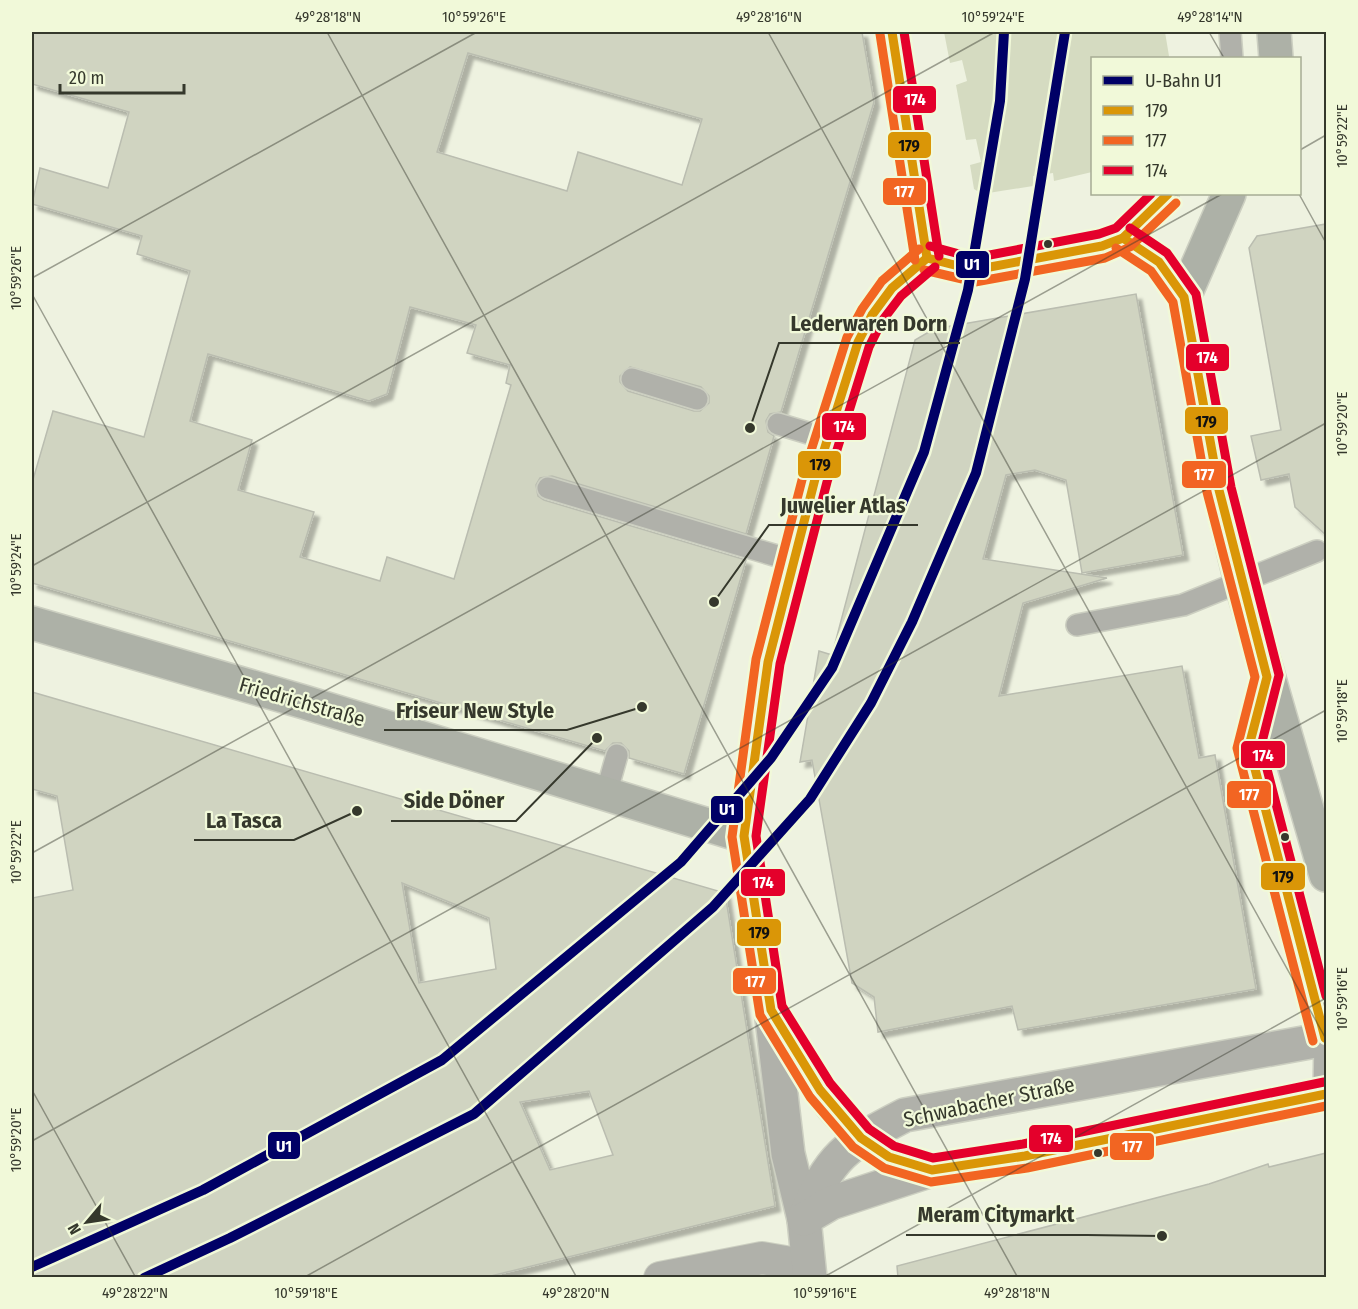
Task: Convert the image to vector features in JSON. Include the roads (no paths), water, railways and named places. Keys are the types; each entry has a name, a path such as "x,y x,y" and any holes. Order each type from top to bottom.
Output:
{"main road":[{"path":"1275,32 1276,57"},
{"path":"1229,195 1184,297 1219,490 1241,582 1326,875"},
{"name":"Friedrichstraße","path":"32,623 297,700 744,836"},
{"path":"744,836 771,1010 820,1090 861,1138 888,1157 932,1170 1025,1156 1325,1094"}],"street":[{"path":"892,32 927,258"},
{"path":"927,258 974,270 1102,246 1123,238 1159,262 1184,297"},
{"path":"744,836 768,662 814,479 858,342 872,315 892,288 927,258"},
{"path":"660,1278 762,1258 809,1272 804,1219 788,1154 771,1010"},
{"name":"Schwabacher Straße","path":"804,1219 818,1184 834,1161 861,1138 905,1115 1326,1039"},
{"path":"804,1219 831,1203 932,1170"}],"lane":[{"path":"1230,32 1232,57"},
{"path":"1123,238 1167,195"},
{"path":"632,379 698,399"},
{"path":"778,424 828,439"},
{"path":"548,488 794,561"},
{"path":"1077,625 1184,604 1317,551"},
{"path":"1267,677 1250,746 1326,1039 1325,1094"},
{"path":"606,794 617,755"}],"metro line":[{"name":"U1","path":"32,1267 203,1190 442,1060 681,862 771,758 832,668 924,452 968,290 1000,101 1004,32"},
{"name":"U1","path":"144,1278 230,1238 474,1114 713,907 810,799 871,703 912,622 976,473 1025,279 1065,32"}],"place":[{"name":"Lederwaren Dorn","path":"750,428"},
{"name":"Juwelier Atlas","path":"714,602"},
{"name":"Friseur New Style","path":"642,707"},
{"name":"Side Döner","path":"597,738"},
{"name":"La Tasca","path":"357,811"},
{"name":"Meram Citymarkt","path":"1162,1236"}]}
